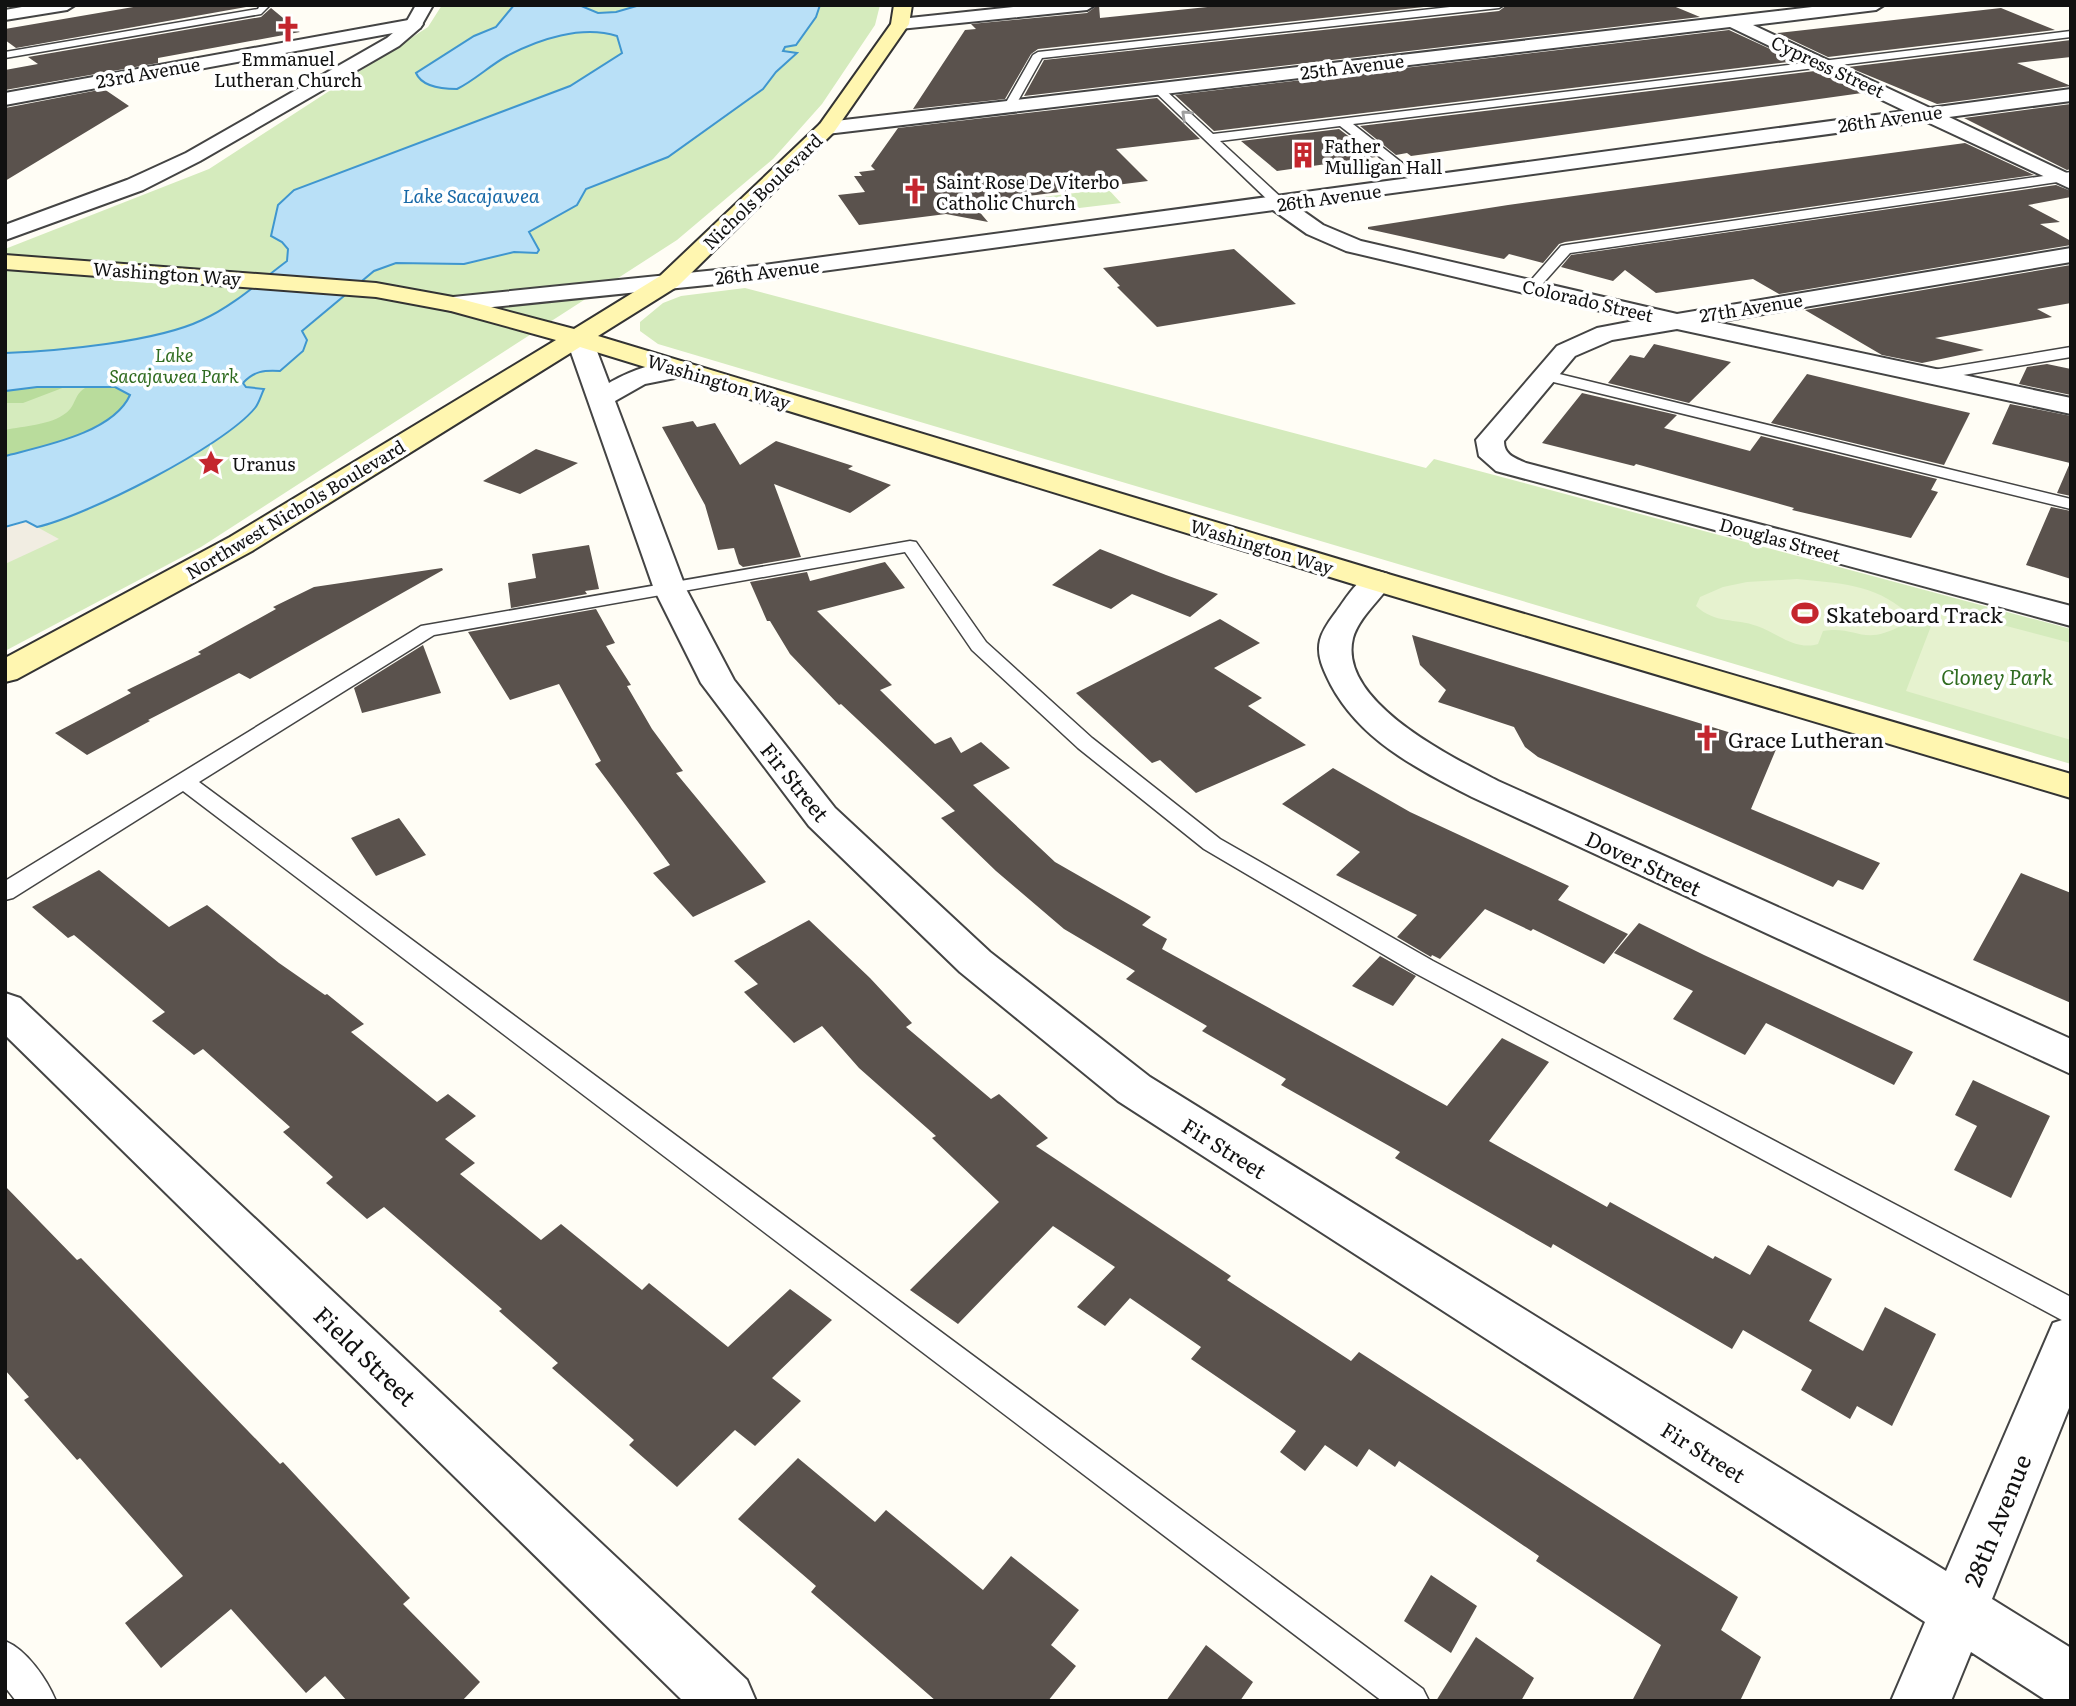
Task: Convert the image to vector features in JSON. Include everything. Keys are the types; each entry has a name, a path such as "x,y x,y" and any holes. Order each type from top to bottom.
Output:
{"main road":[{"name":"Nichols Boulevard","path":"579,338 669,281 827,128 902,15"},
{"name":"Washington Way","path":"5,262 376,290 453,304 579,338 1377,581 2071,786"},
{"name":"Northwest Nichols Boulevard","path":"5,671 241,544 579,338"}],"street":[{"path":"5,15 67,5"},
{"path":"5,233 135,185 193,157 393,42 414,24 425,5"},
{"path":"902,15 1087,5"},
{"name":"Cypress Street","path":"1698,5 2067,179"},
{"name":"25th Avenue","path":"827,128 1877,5"},
{"name":"23rd Avenue","path":"5,99 414,24"},
{"name":"26th Avenue","path":"669,281 756,273 1280,204 2071,95"},
{"name":"Colorado Street","path":"1280,204 1303,225 1326,238 1672,320 2071,406"},
{"name":"27th Avenue","path":"1492,455 1490,440 1543,375 1566,351 1606,332 2071,255"},
{"name":"Washington Way","path":"453,304 669,281"},
{"name":"Fir Street","path":"579,338 670,589 718,682 822,817 975,962 1135,1089 2071,1682"},
{"path":"601,398 637,378 681,369"},
{"name":"Douglas Street","path":"1492,455 1516,469 2071,616"},
{"name":"Dover Street","path":"1377,581 1337,637 1336,661 1349,689 1382,728 1424,757 1486,789 2071,1058"},
{"name":"Field Street","path":"5,1009 726,1701"},
{"name":"28th Avenue","path":"1921,1701 2071,1339"}],"lane":[{"path":"5,55 261,11 265,5"},
{"path":"1010,106 1038,55 1499,5"},
{"path":"1211,138 2071,34"},
{"name":"Colorado Street","path":"1158,89 1280,204"},
{"path":"1342,122 1420,184"},
{"path":"1533,286 1566,249 2067,179"},
{"path":"1933,375 2071,352"},
{"path":"1543,375 2071,505"},
{"path":"5,892 428,630 911,546 979,646 1085,743 1212,844 1436,973 2071,1312"},
{"path":"184,781 1411,1701"},
{"path":"5,1658 37,1701"}],"green space":[{"name":"Lake Sacajawea Park","path":"442,5 880,5 875,25 822,104 773,159 677,240 201,547 5,651 5,249 209,169 428,27"},
{"path":"1108,189 1121,203 1046,212 1034,198"},
{"name":"Cloney Park","path":"745,288 1426,468 1434,459 2071,629 2071,764 658,344 640,331 640,322 663,303 681,296"},
{"path":"65,387 23,403 5,403 5,391"},
{"path":"87,387 115,387 130,395 109,419 93,428 57,442 5,456 5,430 45,423 60,417"},
{"name":"Skateboard Track","path":"1797,579 1868,590 1906,612 1904,624 1890,631 1869,635 1823,631 1818,644 1810,646 1794,643 1757,626 1710,616 1696,606 1700,597 1723,587 1747,582"},
{"path":"1938,608 2071,643 2071,740 1906,691"}],"shaded area":[{"path":"26,521 59,539 5,564 5,527"}],"water":[{"name":"Lake Sacajawea","path":"514,5 579,5 598,13 616,12 640,5 820,5 816,17 796,45 785,47 783,51 797,53 776,72 763,89 668,157 586,189 577,205 529,232 539,250 537,253 514,252 464,264 396,263 374,271 302,331 307,340 303,351 280,371 260,372 243,383 246,387 264,389 258,404 214,442 152,478 87,509 37,527 26,521 5,527 5,456 57,442 93,428 109,419 130,395 115,387 37,387 5,391 5,353 133,340 183,328 202,320 235,301 287,261 288,249 271,236 278,205 294,190 570,86 622,53 617,36 575,33 547,39 519,50 457,89 434,86 419,78 416,73 474,36 496,27"}],"building":[{"path":"145,5 257,5 16,48 5,40 5,29"},
{"path":"1098,5 1100,18 1227,5 1442,5 1038,49 1031,54 1005,99 913,109 965,30 976,29 971,24 1087,13"},
{"path":"1507,5 1671,5 1700,17 1024,96 1044,60 1499,11"},
{"path":"271,8 300,32 158,58 158,63 5,90 5,70 38,64 28,57 261,17"},
{"path":"2001,8 2055,30 1828,57 1777,33"},
{"path":"1729,30 1796,61 1214,131 1175,95"},
{"path":"2071,40 2071,57 2017,63 2071,86 1937,104 1848,67"},
{"path":"1815,71 1862,93 1411,156 1407,153 1396,155 1360,126"},
{"path":"104,89 129,106 5,181 5,108"},
{"path":"1157,98 1200,139 1116,149 1148,181 972,203 988,222 946,214 859,225 838,195 865,192 854,176 862,176 859,172 875,170 871,166 898,128"},
{"path":"2071,104 2071,169 2067,170 1964,118"},
{"name":"Father Mulligan Hall","path":"1339,129 1376,157 1277,171 1241,141"},
{"path":"1965,143 2034,175 1565,242 1559,244 1543,263 1509,254 1504,259 1368,229 1508,205"},
{"path":"2056,185 2071,191 2071,197 2028,205 2060,222 2040,224 2071,241 2071,245 1779,294 1753,279 1656,293 1625,270 1613,281 1561,267 1571,255"},
{"path":"1234,249 1296,304 1157,327 1117,287 1120,286 1103,268"},
{"path":"2071,265 2071,303 2037,309 2052,317 1935,338 1984,350 1922,363 1882,355 1805,310"},
{"path":"1654,344 1731,362 1689,403 1608,383 1630,355 1644,358"},
{"path":"2047,364 2071,369 2071,395 2019,384 2027,367"},
{"path":"1807,374 1970,413 1944,465 1771,423"},
{"path":"1582,393 1677,415 1664,428 1750,451 1761,436 1937,479 1931,490 1938,492 1911,538 1792,510 1794,508 1636,464 1634,466 1542,443"},
{"path":"2010,404 2071,416 2071,496 2057,493 2070,463 1992,444"},
{"path":"693,421 697,427 715,423 740,465 776,441 853,466 848,469 891,485 850,513 774,484 801,557 743,567 739,564 734,548 718,550 705,505 662,427"},
{"path":"536,449 578,463 520,494 483,481"},
{"path":"2051,507 2071,511 2071,579 2026,565"},
{"path":"589,545 599,589 585,591 587,594 511,608 508,583 536,578 532,554"},
{"path":"1100,549 1218,594 1190,617 1132,594 1111,609 1052,585"},
{"path":"885,562 905,588 817,611 892,685 880,690 935,744 951,737 961,753 981,742 1010,768 973,785 1055,862 1151,917 1142,925 1167,939 1162,949 1447,1106 1502,1038 1549,1062 1489,1141 1607,1207 1610,1202 1713,1259 1715,1256 1750,1275 1768,1245 1832,1279 1809,1321 1863,1351 1885,1307 1936,1334 1892,1426 1857,1406 1850,1419 1801,1390 1812,1370 1743,1330 1732,1349 1553,1244 1551,1248 1395,1158 1400,1152 1281,1085 1286,1079 1202,1031 1207,1026 1126,979 1135,971 1064,929 996,871 941,818 955,811 839,705 790,654 770,621 767,621 750,582 807,572 810,581"},
{"path":"442,568 443,570 250,679 239,673 87,755 55,733 131,693 127,690 201,654 198,652 276,609 273,607 314,587"},
{"path":"596,609 615,643 606,646 631,685 627,686 652,729 683,771 676,773 766,882 693,917 653,873 670,865 595,764 601,761 559,684 510,700 468,632"},
{"path":"1220,619 1260,643 1214,668 1262,698 1248,706 1306,745 1196,793 1160,760 1152,763 1076,693"},
{"name":"Grace Lutheran","path":"1412,635 1777,747 1751,809 1880,863 1863,890 1838,880 1833,887 1538,757 1525,747 1514,727 1438,702 1446,690 1420,665"},
{"path":"423,645 441,693 362,713 354,688"},
{"path":"1333,768 1410,812 1569,886 1558,900 1628,934 1604,964 1485,909 1440,959 1432,955 1431,957 1397,937 1417,915 1336,875 1360,852 1282,804"},
{"path":"399,818 426,855 376,876 351,838"},
{"path":"99,870 169,927 207,905 279,963 327,994 364,1024 351,1032 437,1102 448,1094 476,1116 445,1139 475,1163 460,1174 541,1240 561,1224 642,1290 649,1283 728,1347 790,1289 832,1320 772,1378 801,1401 755,1446 735,1430 677,1487 629,1445 634,1440 552,1368 558,1363 499,1311 502,1309 384,1207 367,1219 326,1183 333,1177 283,1132 290,1127 203,1049 194,1055 152,1021 165,1012 74,935 68,938 32,907"},
{"path":"2021,873 2071,893 2071,1003 1973,960"},
{"path":"809,920 870,978 912,1023 906,1027 991,1099 999,1094 1048,1138 1036,1146 1231,1276 1227,1280 1351,1361 1359,1352 1738,1597 1721,1630 1761,1657 1740,1701 1632,1701 1661,1645 1536,1561 1539,1556 1399,1461 1395,1467 1369,1449 1357,1467 1325,1445 1305,1471 1280,1452 1296,1431 1191,1359 1201,1347 1130,1298 1105,1326 1077,1307 1115,1267 1053,1226 958,1324 910,1290 999,1202 932,1138 936,1136 859,1068 822,1026 794,1043 744,992 758,984 734,961"},
{"path":"1639,923 1913,1052 1894,1085 1766,1023 1745,1055 1673,1019 1693,991 1614,953"},
{"path":"1380,956 1416,976 1393,1006 1352,986"},
{"path":"1973,1080 2050,1116 2011,1198 1954,1170 1977,1126 1955,1115"},
{"path":"5,1186 77,1260 81,1258 280,1464 283,1462 410,1598 403,1604 480,1682 462,1701 347,1701 325,1676 306,1693 231,1609 161,1668 125,1623 183,1576 80,1458 77,1460 24,1400 29,1397 5,1370"},
{"path":"798,1458 875,1522 886,1510 983,1590 1011,1556 1079,1610 1051,1645 1076,1666 1048,1701 936,1701 811,1592 816,1586 738,1519"},
{"path":"1431,1575 1477,1606 1451,1653 1404,1621"},
{"path":"1476,1637 1534,1678 1521,1701 1436,1701"},
{"path":"1206,1645 1253,1682 1240,1701 1166,1701"}],"place":[{"name":"Emmanuel Lutheran Church","path":"288,29"},
{"name":"Father Mulligan Hall","path":"1303,155"},
{"name":"Saint Rose De Viterbo Catholic Church","path":"915,191"},
{"name":"Uranus","path":"211,463"},
{"name":"Skateboard Track","path":"1805,613"},
{"name":"Grace Lutheran","path":"1707,738"}]}
